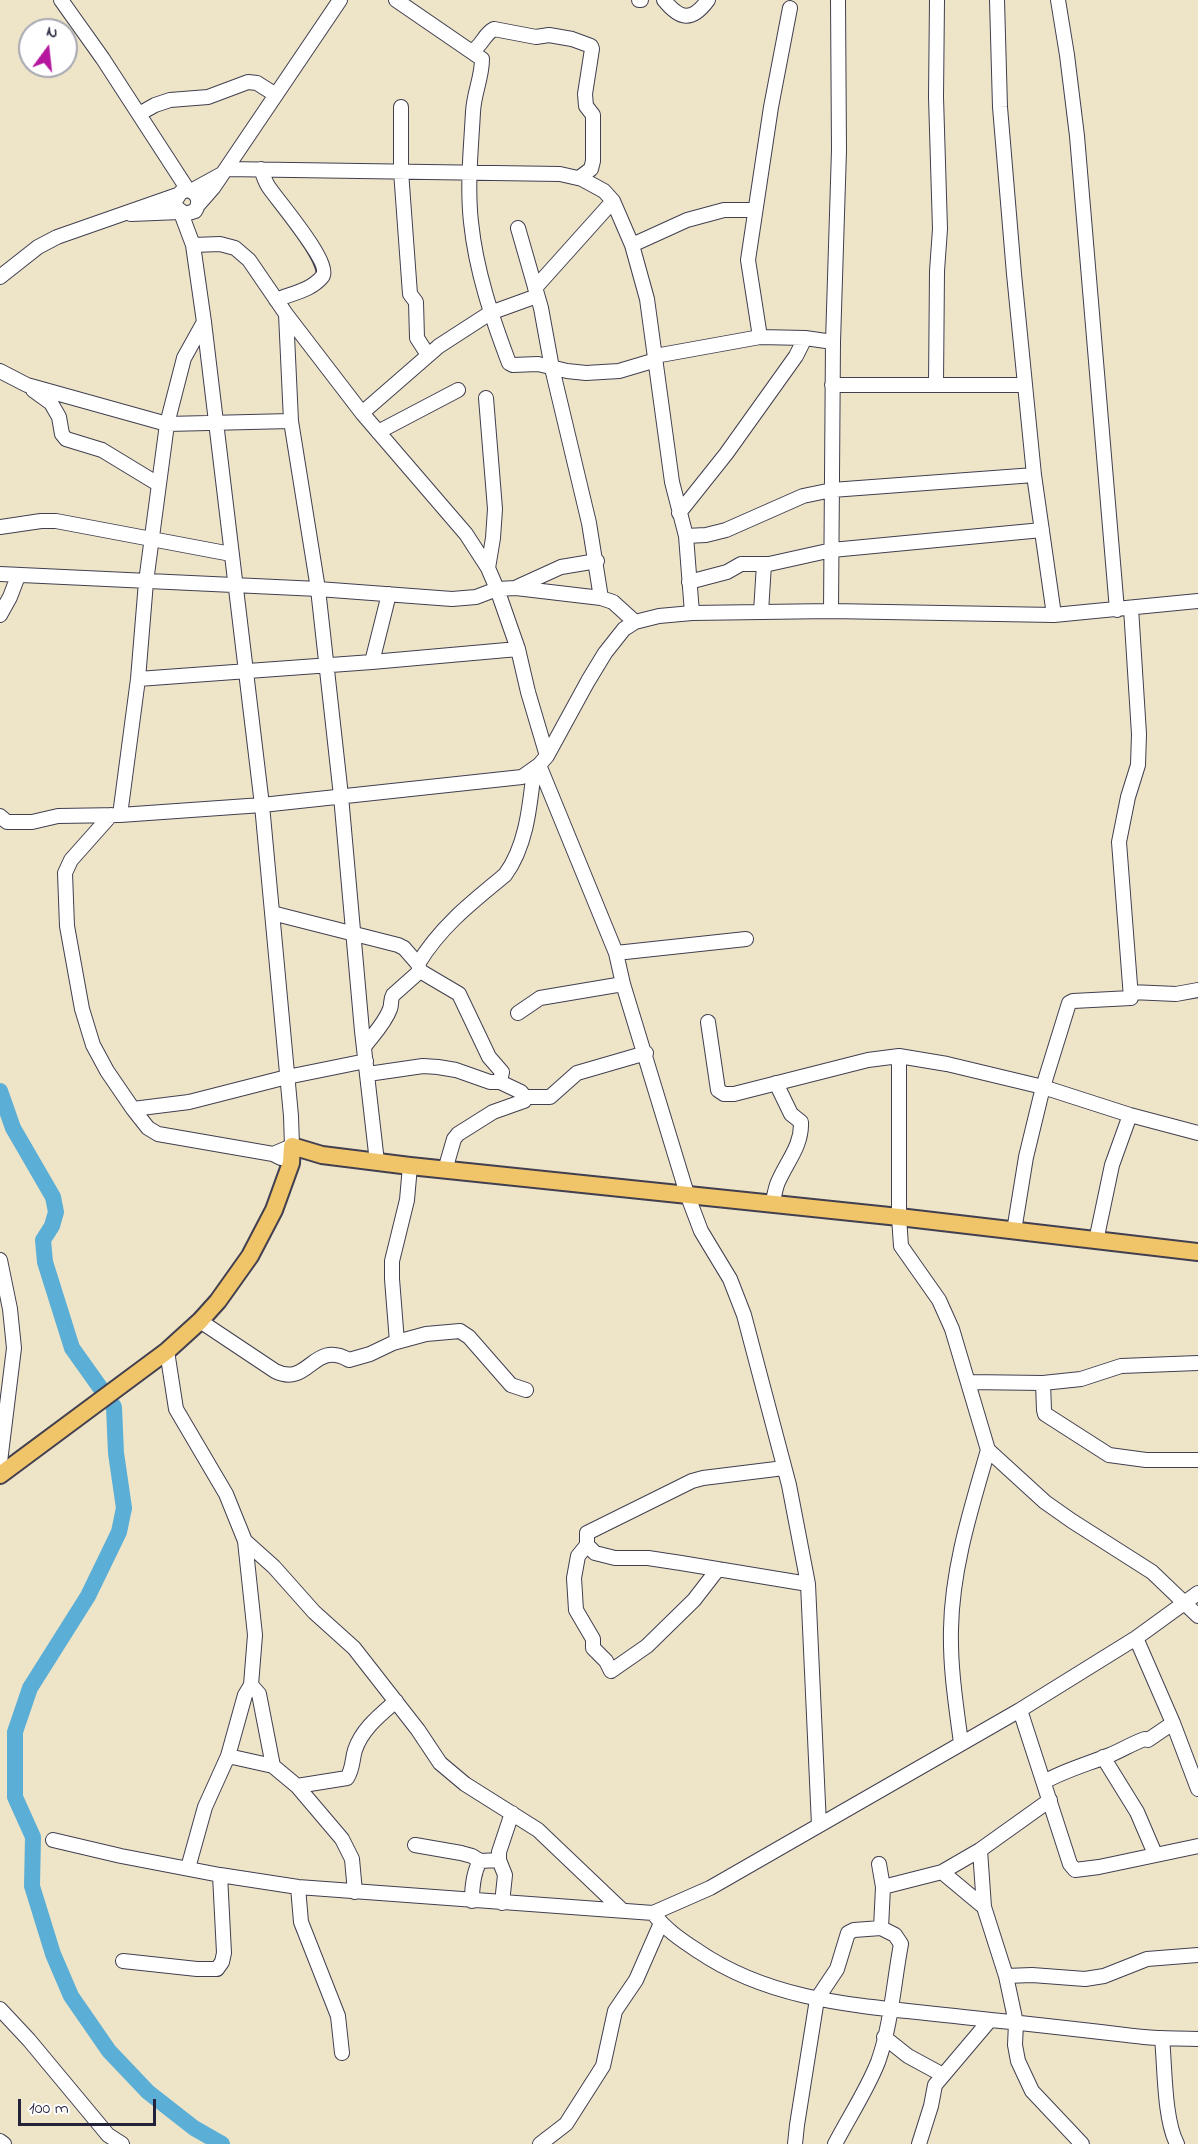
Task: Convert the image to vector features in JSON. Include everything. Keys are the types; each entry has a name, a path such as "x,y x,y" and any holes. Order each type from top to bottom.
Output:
{"main road":[{"path":"0,1474 142,1371 200,1321 235,1279 250,1256 273,1210 291,1154 322,1155 445,1170 772,1203 1198,1252"}],"street":[{"path":"62,0 167,158 184,193"},
{"path":"120,214 192,213 213,188 340,0"},
{"path":"396,0 482,59 482,72 474,96 470,173 471,221 490,313 509,363 513,365 538,364 586,374 619,371 655,358 760,337 805,338 833,342"},
{"path":"664,0 675,13 682,16 691,16 708,0"},
{"path":"831,611 832,385 839,150 838,0"},
{"path":"936,384 937,271 940,229 936,96 937,0"},
{"path":"997,0 1000,107 1025,385 1034,475 1054,615"},
{"path":"1014,1232 1026,1157 1043,1087 1070,1003 1073,1001 1129,1000 1131,998 1119,842 1128,796 1138,765 1139,734 1124,609 1077,136 1068,55 1058,0"},
{"path":"760,337 748,260 771,107 790,8"},
{"path":"472,51 478,48 494,29 536,37 549,35 572,39 591,46 585,94 586,106 593,115 593,161 591,169 579,178"},
{"path":"139,114 170,100 208,97 248,82 257,83 276,95"},
{"path":"401,107 401,171 410,294 416,302 417,338 428,355"},
{"path":"261,169 266,183 313,246 324,271 323,276 306,290 276,300"},
{"path":"0,277 38,247 57,237 184,193 224,171 261,169 560,174 579,178 604,190 614,201 632,246 647,299 672,482 686,536 692,613"},
{"path":"184,193 196,195 198,206 192,242"},
{"path":"184,193 175,201 192,242 204,322 262,805 287,1077 291,1154 273,1154 158,1134 148,1128 107,1071 93,1045 82,1009 66,915 64,873 70,860 115,815 138,679 146,582 167,424 184,358 204,322"},
{"path":"362,413 439,346 490,313 536,292 614,201"},
{"path":"632,246 687,220 724,210 755,210"},
{"path":"518,228 536,292 590,523 601,598"},
{"path":"192,242 220,244 236,248 249,260 286,314 362,413 466,534 488,568 497,589 518,649 540,763 616,953 623,984 646,1053 687,1194 701,1231 730,1279 744,1315 784,1468 808,1584 819,1825"},
{"path":"286,314 291,421 318,589 377,1162"},
{"path":"679,513 726,454 796,356 805,338"},
{"path":"0,371 27,384 167,424 291,421"},
{"path":"27,384 51,403 59,417 62,434 66,440 102,450 158,484"},
{"path":"832,385 1025,385"},
{"path":"378,432 458,390"},
{"path":"486,398 495,516 488,568"},
{"path":"686,536 706,535 726,530 803,496 832,490 1034,475"},
{"path":"0,527 56,521 231,554"},
{"path":"690,582 728,572 741,564 764,564 832,550 1042,530"},
{"path":"516,588 561,567 597,561"},
{"path":"761,612 764,564"},
{"path":"0,574 318,589 452,598 476,597 497,589 516,588 601,598 613,602 635,622"},
{"path":"0,615 18,576"},
{"path":"372,663 389,594"},
{"path":"366,1061 392,1006 393,995 419,967 430,943 441,930 505,875 513,864 521,846 540,763 605,653 624,629 635,622 659,616 692,613 831,611 1054,615 1198,602"},
{"path":"138,679 372,663 518,649"},
{"path":"0,816 7,822 32,822 58,816 115,815 262,805 510,779 522,777 540,763"},
{"path":"272,913 353,932 404,948 419,967 459,994 489,1057 502,1072 500,1082"},
{"path":"616,953 746,939"},
{"path":"518,1013 540,998 623,984"},
{"path":"1131,992 1176,993 1198,990"},
{"path":"708,1023 718,1090 724,1094 734,1094 868,1060 899,1056 947,1064 1043,1087 1130,1115 1198,1133"},
{"path":"525,1097 549,1097 577,1073 646,1053"},
{"path":"899,1056 901,1246 939,1300 952,1329 988,1450 1045,1502 1152,1572 1198,1616"},
{"path":"133,1109 189,1102 287,1077 366,1061 456,1070 490,1082 500,1082 521,1092 525,1097"},
{"path":"772,1203 777,1184 797,1148 801,1131 801,1122 791,1114 776,1083"},
{"path":"445,1170 454,1139 458,1134 493,1112 524,1101 525,1097"},
{"path":"1096,1240 1112,1166 1130,1115"},
{"path":"397,1342 392,1262 407,1200 410,1166"},
{"path":"0,1260 14,1348 0,1462"},
{"path":"200,1321 275,1371 287,1376 296,1375 329,1354 338,1354 349,1360 426,1334 460,1331 469,1337 511,1385 526,1390"},
{"path":"167,1351 176,1409 226,1494 245,1541 255,1635 252,1685 245,1695 228,1756 205,1807 188,1868"},
{"path":"969,1382 1043,1383 1081,1379 1121,1366 1198,1363"},
{"path":"1043,1383 1045,1413 1109,1455 1146,1460 1198,1460"},
{"path":"961,1743 951,1665 951,1627 962,1543 988,1450"},
{"path":"718,1569 694,1600 647,1646 611,1671 606,1661 593,1648 593,1639 576,1610 574,1578 578,1556 587,1545 587,1533 692,1481 784,1468"},
{"path":"245,1541 274,1567 314,1612 354,1648 440,1762 465,1784 538,1830 622,1910"},
{"path":"587,1545 595,1553 615,1558 648,1558 808,1584"},
{"path":"540,2144 566,2124 603,2066 615,2011 636,1980 657,1918 1020,1710 1136,1638 1198,1593"},
{"path":"1136,1638 1173,1723 1198,1789"},
{"path":"252,1685 259,1694 273,1766"},
{"path":"297,1786 347,1778 361,1738 370,1724 396,1701"},
{"path":"1020,1710 1070,1864 1075,1870 1198,1846"},
{"path":"1044,1782 1057,1774 1104,1757 1138,1741 1148,1740 1173,1723"},
{"path":"228,1756 273,1766 297,1786 342,1839 352,1859 355,1892"},
{"path":"1104,1757 1137,1812 1155,1854"},
{"path":"883,1887 942,1872 980,1850 1050,1800"},
{"path":"502,1903 505,1875 499,1860 499,1852 512,1814"},
{"path":"53,1840 220,1875 298,1887 622,1910 657,1918 673,1934 715,1963 751,1981 787,1993 889,2010 1162,2038 1198,2039"},
{"path":"415,1845 461,1853 480,1861 499,1860"},
{"path":"980,1850 984,1907 1006,1976 1016,2023 1015,2045 1018,2061 1032,2091 1081,2143"},
{"path":"472,1901 473,1885 480,1861"},
{"path":"879,1864 883,1887 881,1928"},
{"path":"942,1872 984,1907"},
{"path":"123,1961 217,1969 224,1953 220,1875"},
{"path":"298,1887 301,1922 338,2016 342,2053"},
{"path":"795,2144 796,2125 817,1999 837,1969 848,1934 854,1930 881,1928 895,1935 900,1944 884,2037 871,2076 835,2144"},
{"path":"1006,1976 1032,1975 1085,1979 1112,1973 1147,1959 1198,1955"},
{"path":"0,2009 29,2040 105,2139 122,2144"},
{"path":"922,2143 935,2085 990,2020"},
{"path":"884,2037 908,2056 943,2075"},
{"path":"1162,2038 1170,2118 1178,2144"}],"waterway":[{"path":"0,1091 13,1128 53,1197 56,1212 52,1226 43,1240 45,1262 72,1348 114,1407 116,1453 124,1508 119,1532 88,1596 30,1688 15,1732 15,1797 33,1837 32,1886 53,1954 71,1996 109,2051 148,2092 194,2128 222,2144"}]}
